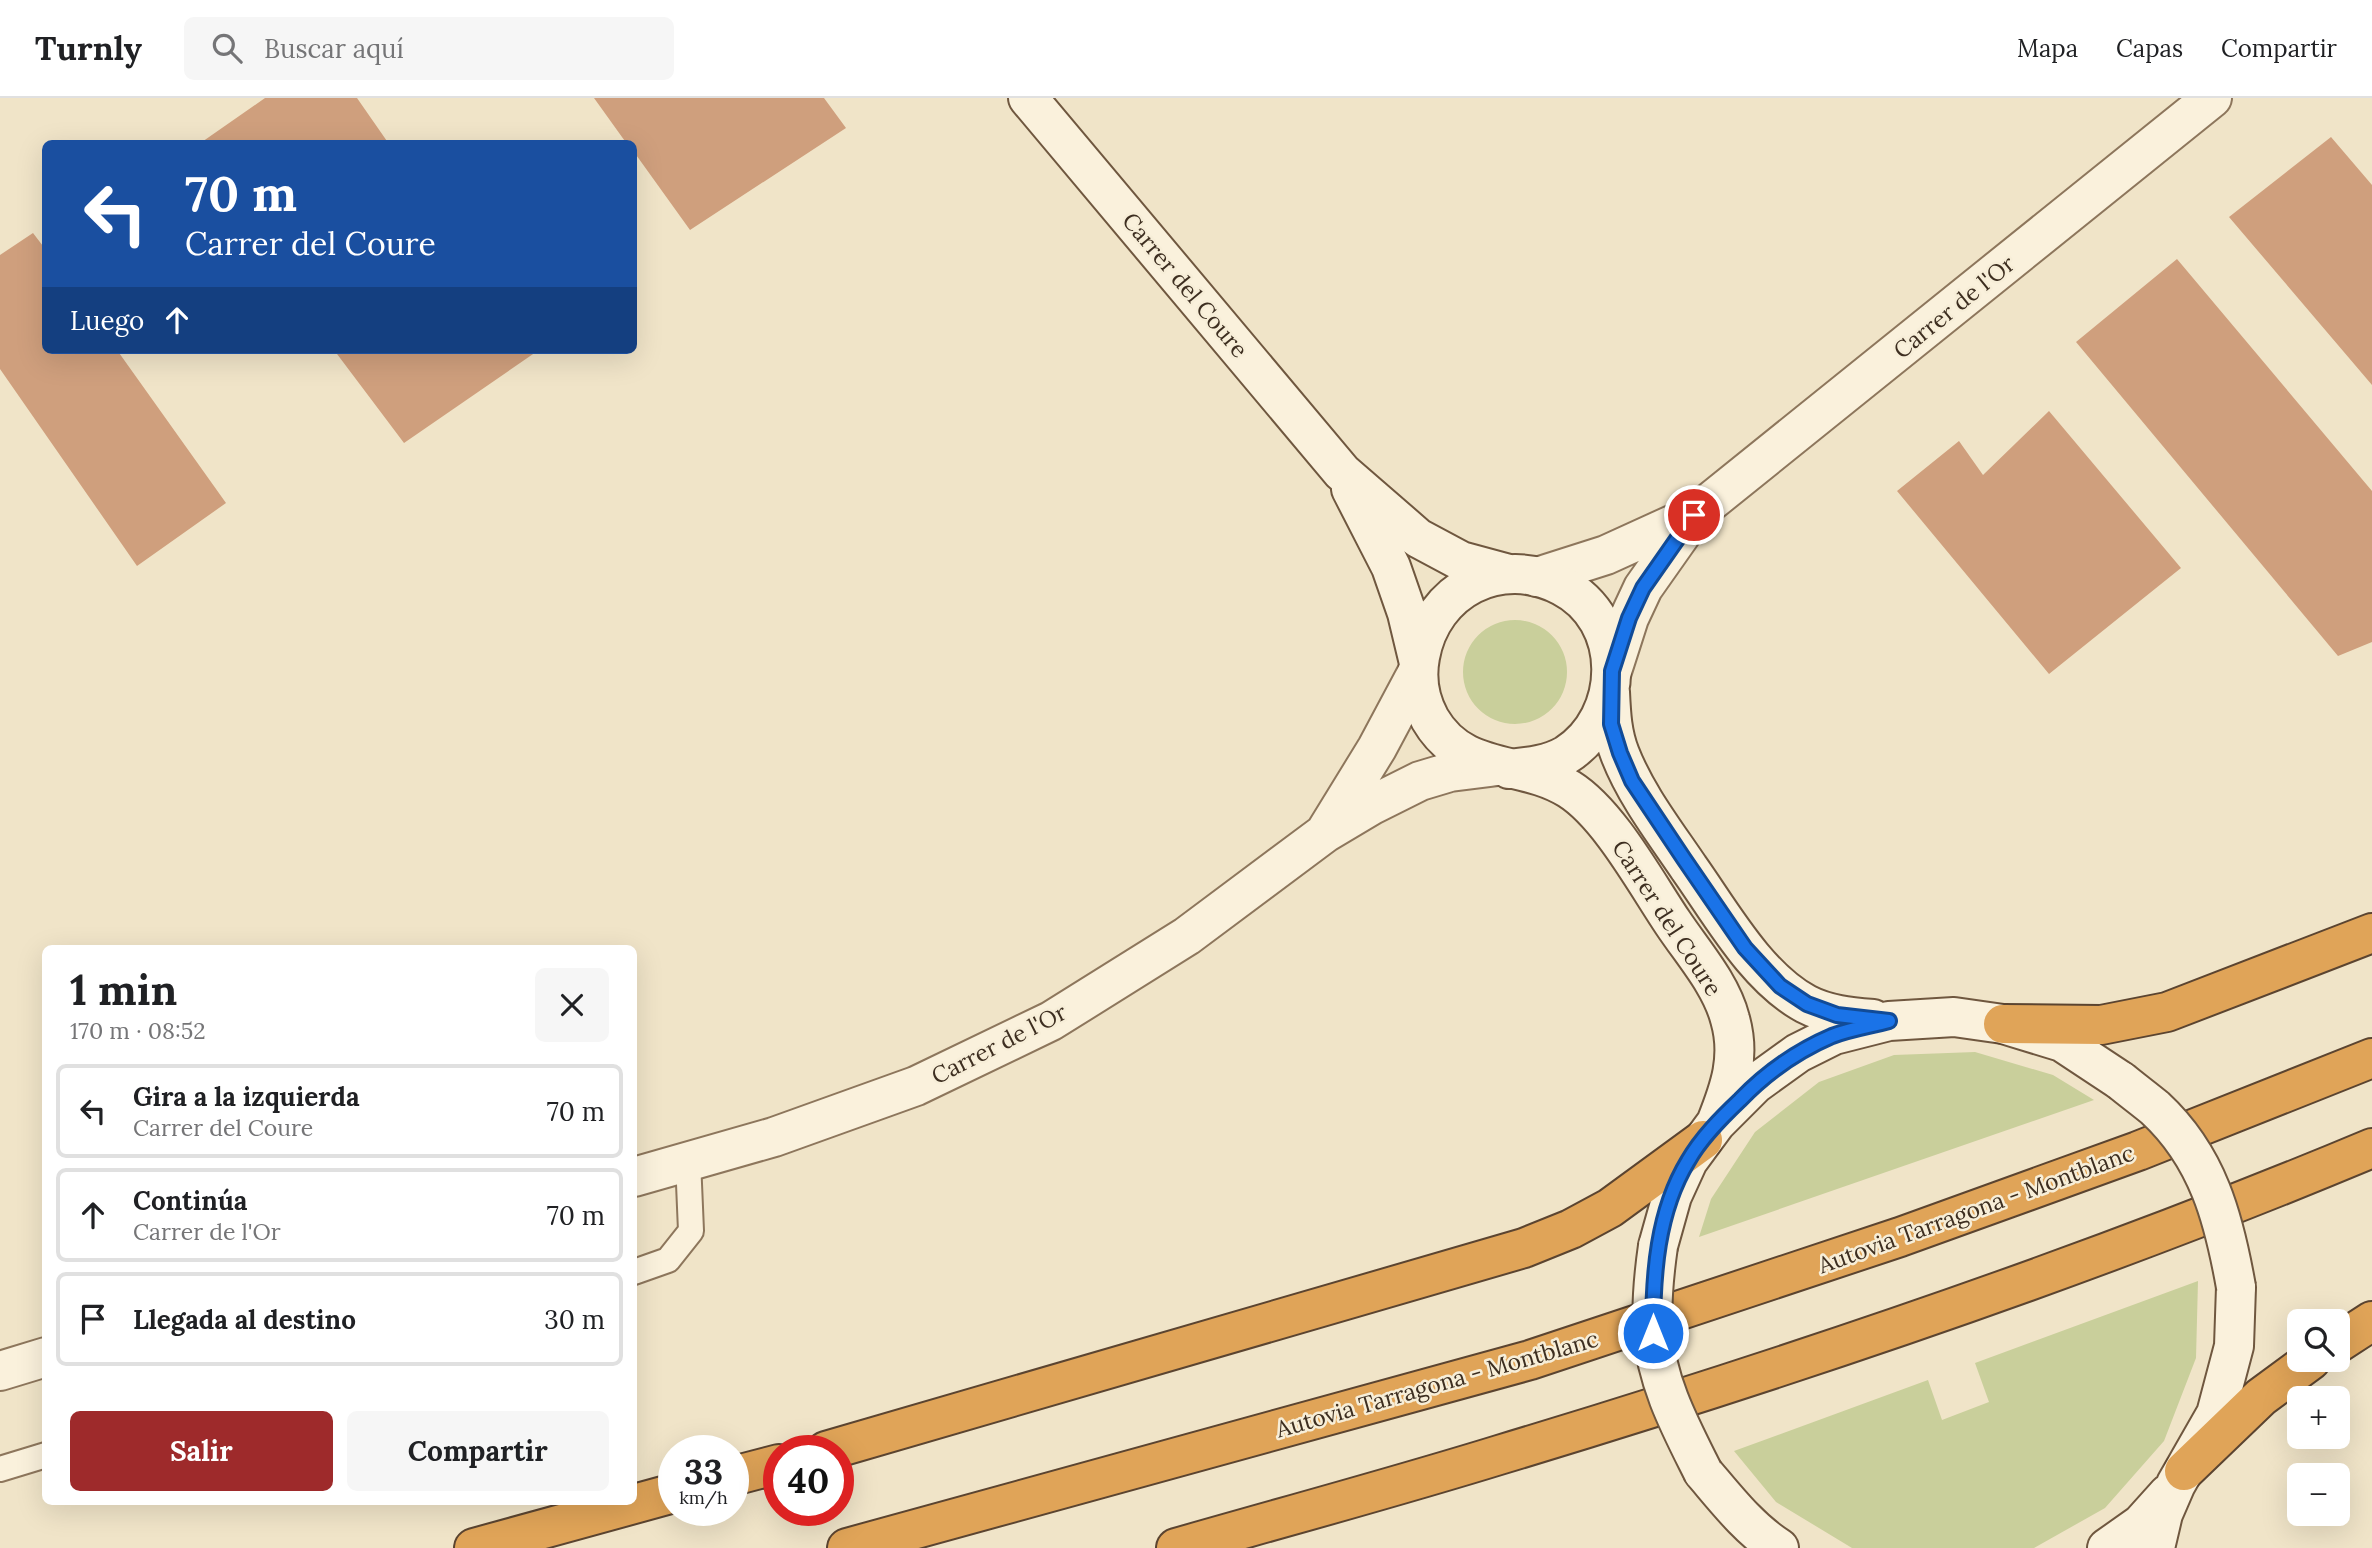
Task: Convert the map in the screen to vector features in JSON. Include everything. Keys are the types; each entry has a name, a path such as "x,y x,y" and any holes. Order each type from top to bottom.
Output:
{"highway":[{"path":"2003,1024 2101,1024 2167,1012 2372,933"},
{"name":"Autovia Tarragona - Montblanc","path":"847,1548 1531,1360 1900,1237 2138,1151 2372,1058"},
{"path":"854,1443 1524,1248 1571,1229 1610,1208 1710,1132"},
{"path":"1176,1548 1499,1456 1714,1388 2132,1242 2372,1148"},
{"path":"2350,1335 2372,1321"},
{"path":"2180,1478 2261,1397 2295,1372"},
{"path":"637,1503 658,1497"},
{"path":"474,1548 630,1505"}],"street":[{"name":"Carrer del Coure","path":"1028,98 1342,472 1418,538 1461,561 1523,575"},
{"name":"Carrer de l'Or","path":"1523,575 1606,555 1694,515 2212,98"},
{"name":"Carrer del Coure","path":"1342,472 1391,567 1407,613 1418,668"},
{"name":"Carrer de l'Or","path":"1611,680 1629,618 1643,588 1694,515"},
{"path":"1523,575 1563,587 1586,605 1602,627 1611,653 1611,680 1605,710 1589,735 1565,755 1541,765 1504,767 1461,752 1443,737 1421,696 1418,668 1423,641 1434,617 1453,595 1479,580 1523,575"},
{"name":"Carrer de l'Or","path":"1325,833 1377,748 1418,668"},
{"name":"Carrer del Coure","path":"1611,680 1611,724 1632,781 1745,948 1780,986 1807,1004 1837,1015 1889,1021"},
{"name":"Carrer del Coure","path":"1504,767 1545,777 1570,790 1592,810 1618,841 1718,989 1730,1020 1735,1055 1731,1085 1710,1132"},
{"name":"Carrer de l'Or","path":"637,1176 774,1137 916,1086 1051,1021 1187,936 1325,833 1372,805 1420,781 1450,772 1504,767"},
{"path":"1779,1548 1767,1541 1732,1507 1703,1472 1681,1429 1662,1380 1653,1333 1653,1284 1658,1246 1672,1196 1688,1161 1710,1132 1755,1084 1798,1053 1834,1035 1889,1021 1954,1017 2003,1024 2062,1042 2121,1081 2156,1109 2189,1149 2214,1193 2227,1233 2236,1287 2234,1346 2216,1414 2163,1514 2155,1548"},
{"path":"0,1371 42,1358"},
{"path":"2107,1548 2141,1524 2180,1478"}],"lane":[{"path":"637,1271 668,1260 691,1231 688,1160"},
{"path":"0,1469 42,1456"}],"green space":[{"path":"1515,620 1535,624 1552,635 1563,652 1567,672 1563,692 1552,709 1535,720 1515,724 1495,720 1478,709 1467,692 1463,672 1467,652 1478,635 1495,624"},
{"path":"1975,1052 2053,1075 2094,1100 1699,1237 1711,1199 1755,1132 1819,1082 1894,1055"},
{"path":"2198,1281 2196,1358 2164,1441 2105,1508 2034,1548 1852,1548 1776,1502 1734,1451 1928,1380 1942,1420 1989,1402 1975,1363"}],"building":[{"path":"265,98 357,98 386,140 205,140"},
{"path":"594,98 824,98 846,128 690,230 637,156 637,140 624,140"},
{"path":"2331,137 2372,185 2372,385 2229,217"},
{"path":"33,233 42,245 42,354 120,354 226,503 137,566 0,369 0,255"},
{"path":"2177,259 2372,491 2372,642 2338,656 2076,342"},
{"path":"337,354 533,354 404,443"},
{"path":"2049,411 2181,568 2049,674 1897,491 1959,441 1983,475"}],"route":[{"path":"1653,1333 1653,1284 1658,1246 1672,1196 1688,1161 1716,1123 1755,1084 1798,1053 1834,1035 1889,1021 1837,1015 1807,1004 1780,986 1745,948 1653,815 1632,781 1620,753 1611,724 1612,671 1629,618 1643,588 1694,515"}]}
